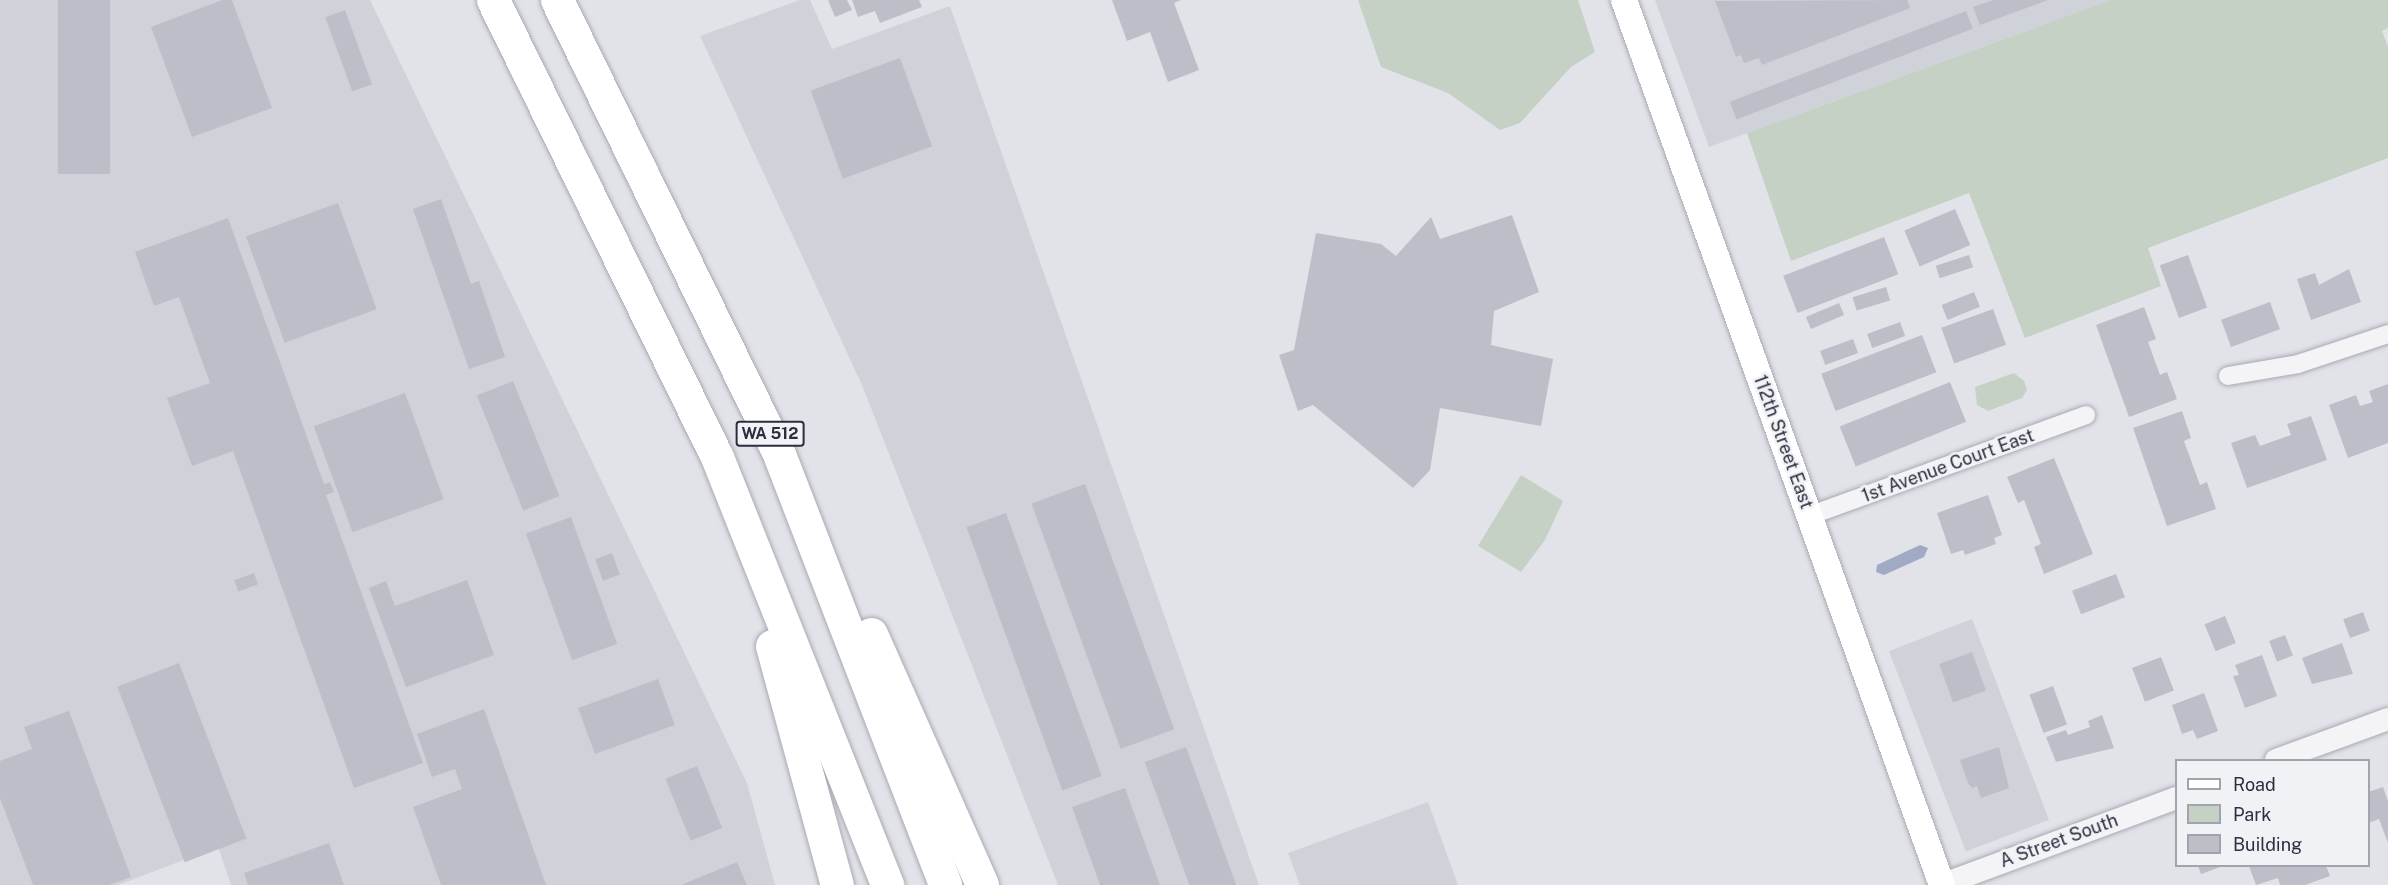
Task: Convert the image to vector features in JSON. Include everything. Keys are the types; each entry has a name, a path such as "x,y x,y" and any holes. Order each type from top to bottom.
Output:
{"highway":[{"name":"WA 512","path":"493,0 717,457 887,885"},
{"name":"WA 512","path":"557,0 749,387 779,454 945,885"},
{"path":"749,387 838,562 982,885"},
{"path":"717,457 763,611 837,885"}],"main road":[{"name":"112th Street East","path":"1624,0 1942,885"}],"street":[{"path":"2228,376 2309,361 2388,334"},
{"name":"1st Avenue Court East","path":"1809,516 2086,415"},
{"path":"2279,759 2388,719"},
{"name":"A Street South","path":"1942,885 2175,798"}],"shaded area":[{"path":"0,0 370,0 747,783 775,885 231,885 218,847 118,885 0,885"},
{"path":"800,0 810,0 832,49 950,6 1259,885 1058,885 862,385 700,36"},
{"path":"1655,0 2111,0 1709,147"},
{"path":"1972,619 2049,820 1966,852 1889,651"},
{"path":"1428,802 1458,885 1300,885 1288,853"}],"green space":[{"path":"1358,0 1578,0 1595,52 1571,67 1520,123 1500,130 1448,93 1381,67"},
{"path":"2111,0 2388,0 2388,28 2382,31 2388,47 2388,158 2148,248 2161,286 2025,338 1969,193 1791,261 1747,133"},
{"path":"2014,373 2024,381 2027,390 2022,398 1988,411 1977,405 1975,387"},
{"path":"1521,475 1563,501 1545,540 1521,572 1478,546"}],"water":[{"path":"1920,545 1928,548 1924,557 1884,575 1876,572 1877,565"}],"building":[{"path":"58,0 110,0 110,174 58,174"},
{"path":"222,0 232,0 272,108 192,137 151,27"},
{"path":"828,0 847,0 852,10 835,17"},
{"path":"852,0 919,0 922,7 880,23 875,11 858,17"},
{"path":"1112,0 1181,0 1174,3 1199,70 1168,82 1150,32 1127,41"},
{"path":"1907,0 1910,8 1762,65 1759,58 1744,63 1741,55 1736,57 1715,1"},
{"path":"1993,0 2048,0 1980,25 1973,7"},
{"path":"345,10 372,84 352,91 325,17"},
{"path":"1966,11 1973,29 1737,119 1730,102"},
{"path":"900,58 932,146 843,179 811,90"},
{"path":"441,199 471,284 479,281 505,357 469,369 413,209"},
{"path":"338,203 377,309 285,343 246,237"},
{"path":"1955,209 1970,245 1920,266 1904,230"},
{"path":"1512,215 1539,292 1494,311 1491,345 1553,359 1541,426 1440,408 1430,470 1413,488 1313,405 1298,411 1279,355 1294,350 1316,233 1381,244 1396,256 1431,217 1440,239"},
{"path":"228,218 324,484 330,482 334,492 326,495 423,763 354,788 233,451 192,466 167,398 210,383 179,297 154,306 135,252"},
{"path":"1884,237 1898,274 1798,313 1783,276"},
{"path":"1969,255 1973,267 1940,278 1936,266"},
{"path":"2188,255 2207,308 2179,318 2160,265"},
{"path":"2349,269 2361,302 2311,320 2297,279 2315,273 2319,285"},
{"path":"1886,287 1890,300 1857,311 1853,297"},
{"path":"1974,292 1980,307 1948,320 1942,305"},
{"path":"2270,302 2280,329 2231,347 2221,320"},
{"path":"1839,303 1844,315 1811,329 1806,317"},
{"path":"2144,307 2156,339 2148,342 2160,375 2167,372 2177,399 2129,417 2096,325"},
{"path":"1993,309 2006,345 1954,364 1941,328"},
{"path":"1900,322 1905,336 1872,348 1867,334"},
{"path":"1922,335 1936,372 1836,411 1821,374"},
{"path":"1853,339 1858,353 1825,365 1820,351"},
{"path":"513,381 559,496 523,511 477,396"},
{"path":"1950,382 1966,422 1856,466 1840,427"},
{"path":"2388,384 2388,443 2348,458 2329,405 2356,395 2360,406 2373,402 2369,391"},
{"path":"405,393 444,499 352,532 314,426"},
{"path":"2182,411 2191,438 2184,441 2200,485 2207,482 2216,509 2167,526 2133,428"},
{"path":"2311,416 2327,460 2247,488 2231,443 2255,435 2260,446 2291,435 2287,424"},
{"path":"2054,458 2093,554 2044,574 2034,547 2041,544 2024,500 2018,503 2007,477"},
{"path":"1085,484 1174,729 1121,749 1031,503"},
{"path":"1988,495 2002,535 1994,538 1996,544 1965,555 1963,550 1951,554 1937,513"},
{"path":"1006,513 1102,776 1062,790 967,527"},
{"path":"571,517 617,644 572,660 526,533"},
{"path":"612,553 620,575 603,581 595,559"},
{"path":"254,573 258,584 238,591 234,580"},
{"path":"2116,574 2125,597 2081,614 2072,591"},
{"path":"467,580 494,655 406,687 369,588 386,581 395,606"},
{"path":"2363,612 2370,631 2350,638 2343,619"},
{"path":"2225,616 2236,643 2215,651 2205,624"},
{"path":"2285,635 2293,656 2277,662 2269,641"},
{"path":"2342,643 2353,674 2312,684 2302,658"},
{"path":"1972,652 1986,691 1953,702 1939,664"},
{"path":"2262,655 2277,696 2245,708 2233,676 2239,675 2235,665"},
{"path":"2161,657 2174,691 2145,702 2132,668"},
{"path":"179,663 246,839 185,862 117,687"},
{"path":"658,679 675,725 595,754 578,708"},
{"path":"2053,686 2067,725 2044,733 2030,695"},
{"path":"2204,693 2218,731 2197,739 2193,730 2182,734 2172,705"},
{"path":"484,709 546,885 441,885 413,807 462,789 455,769 432,777 417,734"},
{"path":"69,711 131,877 109,885 33,885 0,798 0,761 32,749 24,727"},
{"path":"2102,715 2114,748 2056,762 2046,737 2066,730 2068,735 2090,727 2088,721"},
{"path":"1186,747 1236,885 1189,885 1145,762"},
{"path":"1999,747 2009,788 1981,798 1977,786 1972,788 1968,783 1960,760"},
{"path":"697,766 722,828 691,841 665,779"},
{"path":"2383,787 2388,801 2388,843 2379,819 2370,822 2370,791"},
{"path":"1125,788 1160,885 1100,885 1072,807"},
{"path":"329,843 344,885 248,885 244,873"},
{"path":"737,862 747,885 681,885"},
{"path":"2198,867 2220,867 2201,874"},
{"path":"2249,867 2326,867 2330,876 2305,885 2280,885 2278,878 2256,885"}]}
